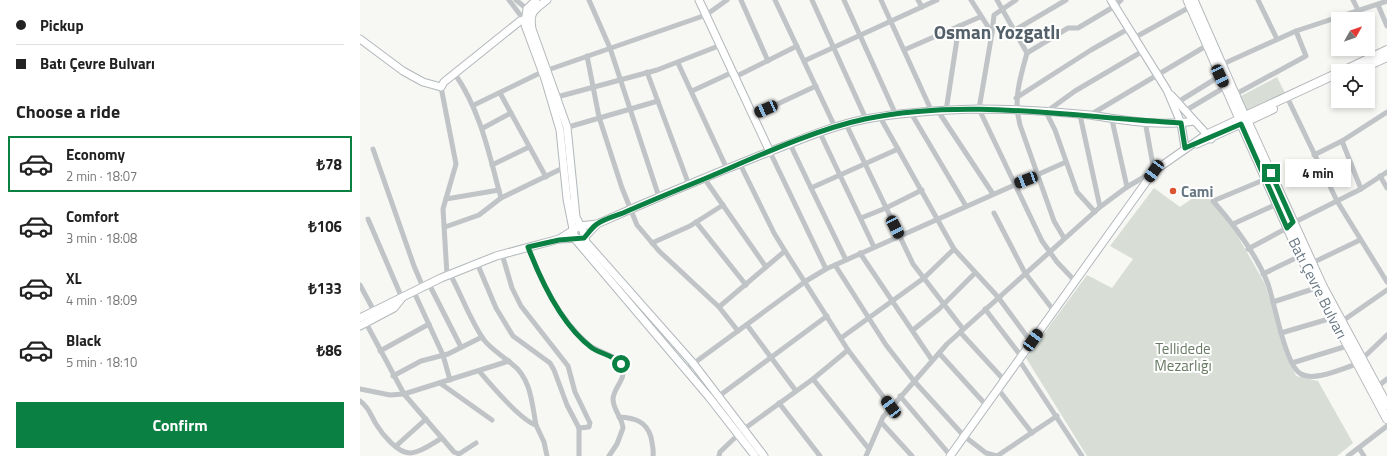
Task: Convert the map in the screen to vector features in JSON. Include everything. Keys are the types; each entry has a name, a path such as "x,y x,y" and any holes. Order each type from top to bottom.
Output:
{"main road":[{"path":"536,0 527,9 527,20 532,29 564,129 564,168 567,199 575,239 686,369 764,456"},
{"path":"360,39 403,71 422,82 441,87 520,21 527,20 536,8 547,0"},
{"path":"699,0 754,114 770,152"},
{"name":"Batı Çevre Bulvarı","path":"1187,0 1192,2 1223,64 1236,94 1243,120 1277,204 1312,263 1387,419"},
{"name":"Batı Çevre Bulvarı","path":"1192,2 1206,46 1225,87 1243,120 1290,225 1300,256 1347,346 1377,387 1387,405"},
{"path":"1113,3 1167,90 1181,123 1185,148"},
{"path":"1358,64 1387,50"},
{"path":"1372,64 1387,57"},
{"path":"545,71 557,96 571,164 576,217 583,231 584,238 599,258 693,363 719,396 742,432 755,456"},
{"path":"1288,100 1331,77"},
{"path":"950,456 1154,171 1185,148 1209,136 1288,100 1331,83"},
{"path":"1167,90 1209,136"},
{"path":"559,240 572,229 580,226 597,224 689,184 790,144 846,124 866,119 911,113 979,109 1090,115 1112,120 1181,123 1194,121"},
{"path":"362,322 374,310 477,263 528,247 559,240 584,238 597,224"},
{"path":"362,322 394,308 402,298"}],"street":[{"path":"509,0 527,20"},
{"path":"516,0 527,9"},
{"path":"590,0 610,48 659,197"},
{"path":"474,105 545,71 706,15 728,0"},
{"path":"741,0 768,61"},
{"path":"782,0 776,1 835,128"},
{"path":"812,0 866,119"},
{"path":"844,0 896,115"},
{"path":"881,0 935,111 993,194"},
{"path":"918,0 922,7"},
{"path":"804,61 937,0"},
{"path":"971,0 980,17 992,33"},
{"path":"997,0 1027,53 1016,98 1016,111 1054,221 1064,238"},
{"path":"1016,0 994,15 979,109 1042,241 1075,281"},
{"path":"1015,30 1066,0"},
{"path":"1027,53 1068,28 1078,28 1113,3 1121,0"},
{"path":"1258,0 1277,39"},
{"path":"1353,0 1359,12 1387,1"},
{"path":"1134,38 1192,2"},
{"path":"1378,5 1387,26"},
{"path":"904,50 980,17"},
{"path":"1223,64 1296,31 1331,20"},
{"path":"946,111 959,26"},
{"path":"1016,98 1090,50 1128,29"},
{"path":"1236,94 1306,56 1296,31"},
{"path":"557,96 593,88 648,72 721,45"},
{"path":"692,91 768,61 797,46"},
{"path":"1090,115 1206,46"},
{"path":"1095,212 1077,192 1046,112 1075,90 1143,51"},
{"path":"587,56 599,117 630,210 642,233 719,307 738,331"},
{"path":"678,62 727,169"},
{"path":"648,72 689,184"},
{"path":"455,74 474,105 482,128 501,198"},
{"path":"1178,102 1220,76"},
{"path":"754,114 816,86"},
{"path":"441,87 456,164 443,209 449,275 482,337 498,354 509,361 524,376 527,383 536,426 544,442 548,456"},
{"path":"1185,111 1225,87"},
{"path":"500,93 546,177"},
{"path":"1288,100 1337,201 1387,282"},
{"path":"564,129 599,117 658,101"},
{"path":"1314,155 1342,141 1387,112"},
{"path":"482,128 511,113"},
{"path":"911,113 966,206"},
{"path":"1080,115 1100,208"},
{"path":"880,117 954,249 998,297 1032,342"},
{"path":"1112,120 1127,187"},
{"path":"866,456 881,422 891,407 932,360 962,330 1095,212 1127,187 1154,171 1145,121"},
{"path":"846,124 913,264 944,303 962,330 1004,380"},
{"path":"820,133 874,247"},
{"path":"1342,141 1361,189"},
{"path":"790,144 846,260"},
{"path":"492,165 529,146"},
{"path":"372,148 414,266 461,347"},
{"path":"811,188 898,149"},
{"path":"770,152 826,269"},
{"path":"686,369 806,281 826,269 1066,162"},
{"path":"445,227 479,215 501,198 571,164"},
{"path":"740,164 774,233 785,251 806,281 848,350 891,407"},
{"path":"1248,249 1290,225 1361,189 1387,172"},
{"path":"1380,176 1387,188"},
{"path":"704,178 766,267"},
{"path":"1266,179 1213,201 1240,232 1263,274 1292,363 1301,374 1308,377 1320,376 1359,361 1387,335"},
{"path":"446,199 499,190"},
{"path":"861,218 886,208 922,190"},
{"path":"1233,224 1277,204"},
{"path":"652,243 696,222 723,205"},
{"path":"994,213 1026,273 1054,311"},
{"path":"368,219 402,298"},
{"path":"696,222 746,285"},
{"path":"1312,263 1360,240"},
{"path":"528,247 538,274 558,309 581,338 592,348 616,358 621,364 624,374 613,399 614,407 624,428 617,444 609,456"},
{"path":"841,338 924,278 954,249"},
{"path":"719,307 785,251"},
{"path":"860,253 932,360"},
{"path":"502,254 512,288 521,306 568,366 575,392 590,423 589,427 579,428"},
{"path":"1263,274 1300,256"},
{"path":"477,263 496,308 513,336 550,363 567,405 579,428 579,456"},
{"path":"835,265 870,317 886,344 914,381 964,436 986,453 997,456 1004,454 1057,416"},
{"path":"913,330 975,273"},
{"path":"360,285 374,310"},
{"path":"1273,302 1316,288"},
{"path":"1282,333 1332,318 1341,322 1387,290"},
{"path":"414,292 443,355 450,380"},
{"path":"985,309 1020,358 1082,456"},
{"path":"719,396 827,316"},
{"path":"362,322 404,394 454,452 459,454 476,443"},
{"path":"380,351 429,324"},
{"path":"747,325 796,391"},
{"path":"393,376 421,361 443,355 482,337"},
{"path":"1292,363 1347,346"},
{"path":"719,456 720,452 742,432 813,379 848,350"},
{"path":"939,353 986,405"},
{"path":"360,389 390,395 404,394 509,361"},
{"path":"479,371 495,391 528,423 536,426"},
{"path":"813,379 869,449"},
{"path":"1377,387 1387,379"},
{"path":"440,383 492,420"},
{"path":"998,389 1032,433"},
{"path":"900,396 950,456"},
{"path":"360,401 369,410 376,425 403,452 411,454 422,450 442,438"},
{"path":"779,403 820,456"},
{"path":"619,417 634,418 642,422 648,429 652,444 653,456"},
{"path":"396,446 426,420"},
{"path":"881,422 912,456"},
{"path":"1348,456 1387,426"},
{"path":"1360,448 1364,456"}],"green space":[{"path":"1277,77 1286,95 1248,114 1239,97"},
{"name":"Tellidede Mezarlığı","path":"1154,188 1180,207 1203,191 1236,233 1265,284 1284,345 1296,376 1318,381 1353,443 1337,456 1087,456 1026,358 1087,275 1112,288 1133,259 1110,246"}],"place":[{"name":"Cami","path":"1173,191"}],"district":[{"name":"Osman Yozgatlı","path":"997,31"}],"route":[{"path":"621,364 616,358 592,348 581,338 558,309 538,274 528,247 559,240 584,238 597,224 727,169 846,124 866,119 911,113 979,109 1090,115 1112,120 1181,123 1185,148 1211,139 1241,124 1287,228 1293,222 1271,173"}]}
